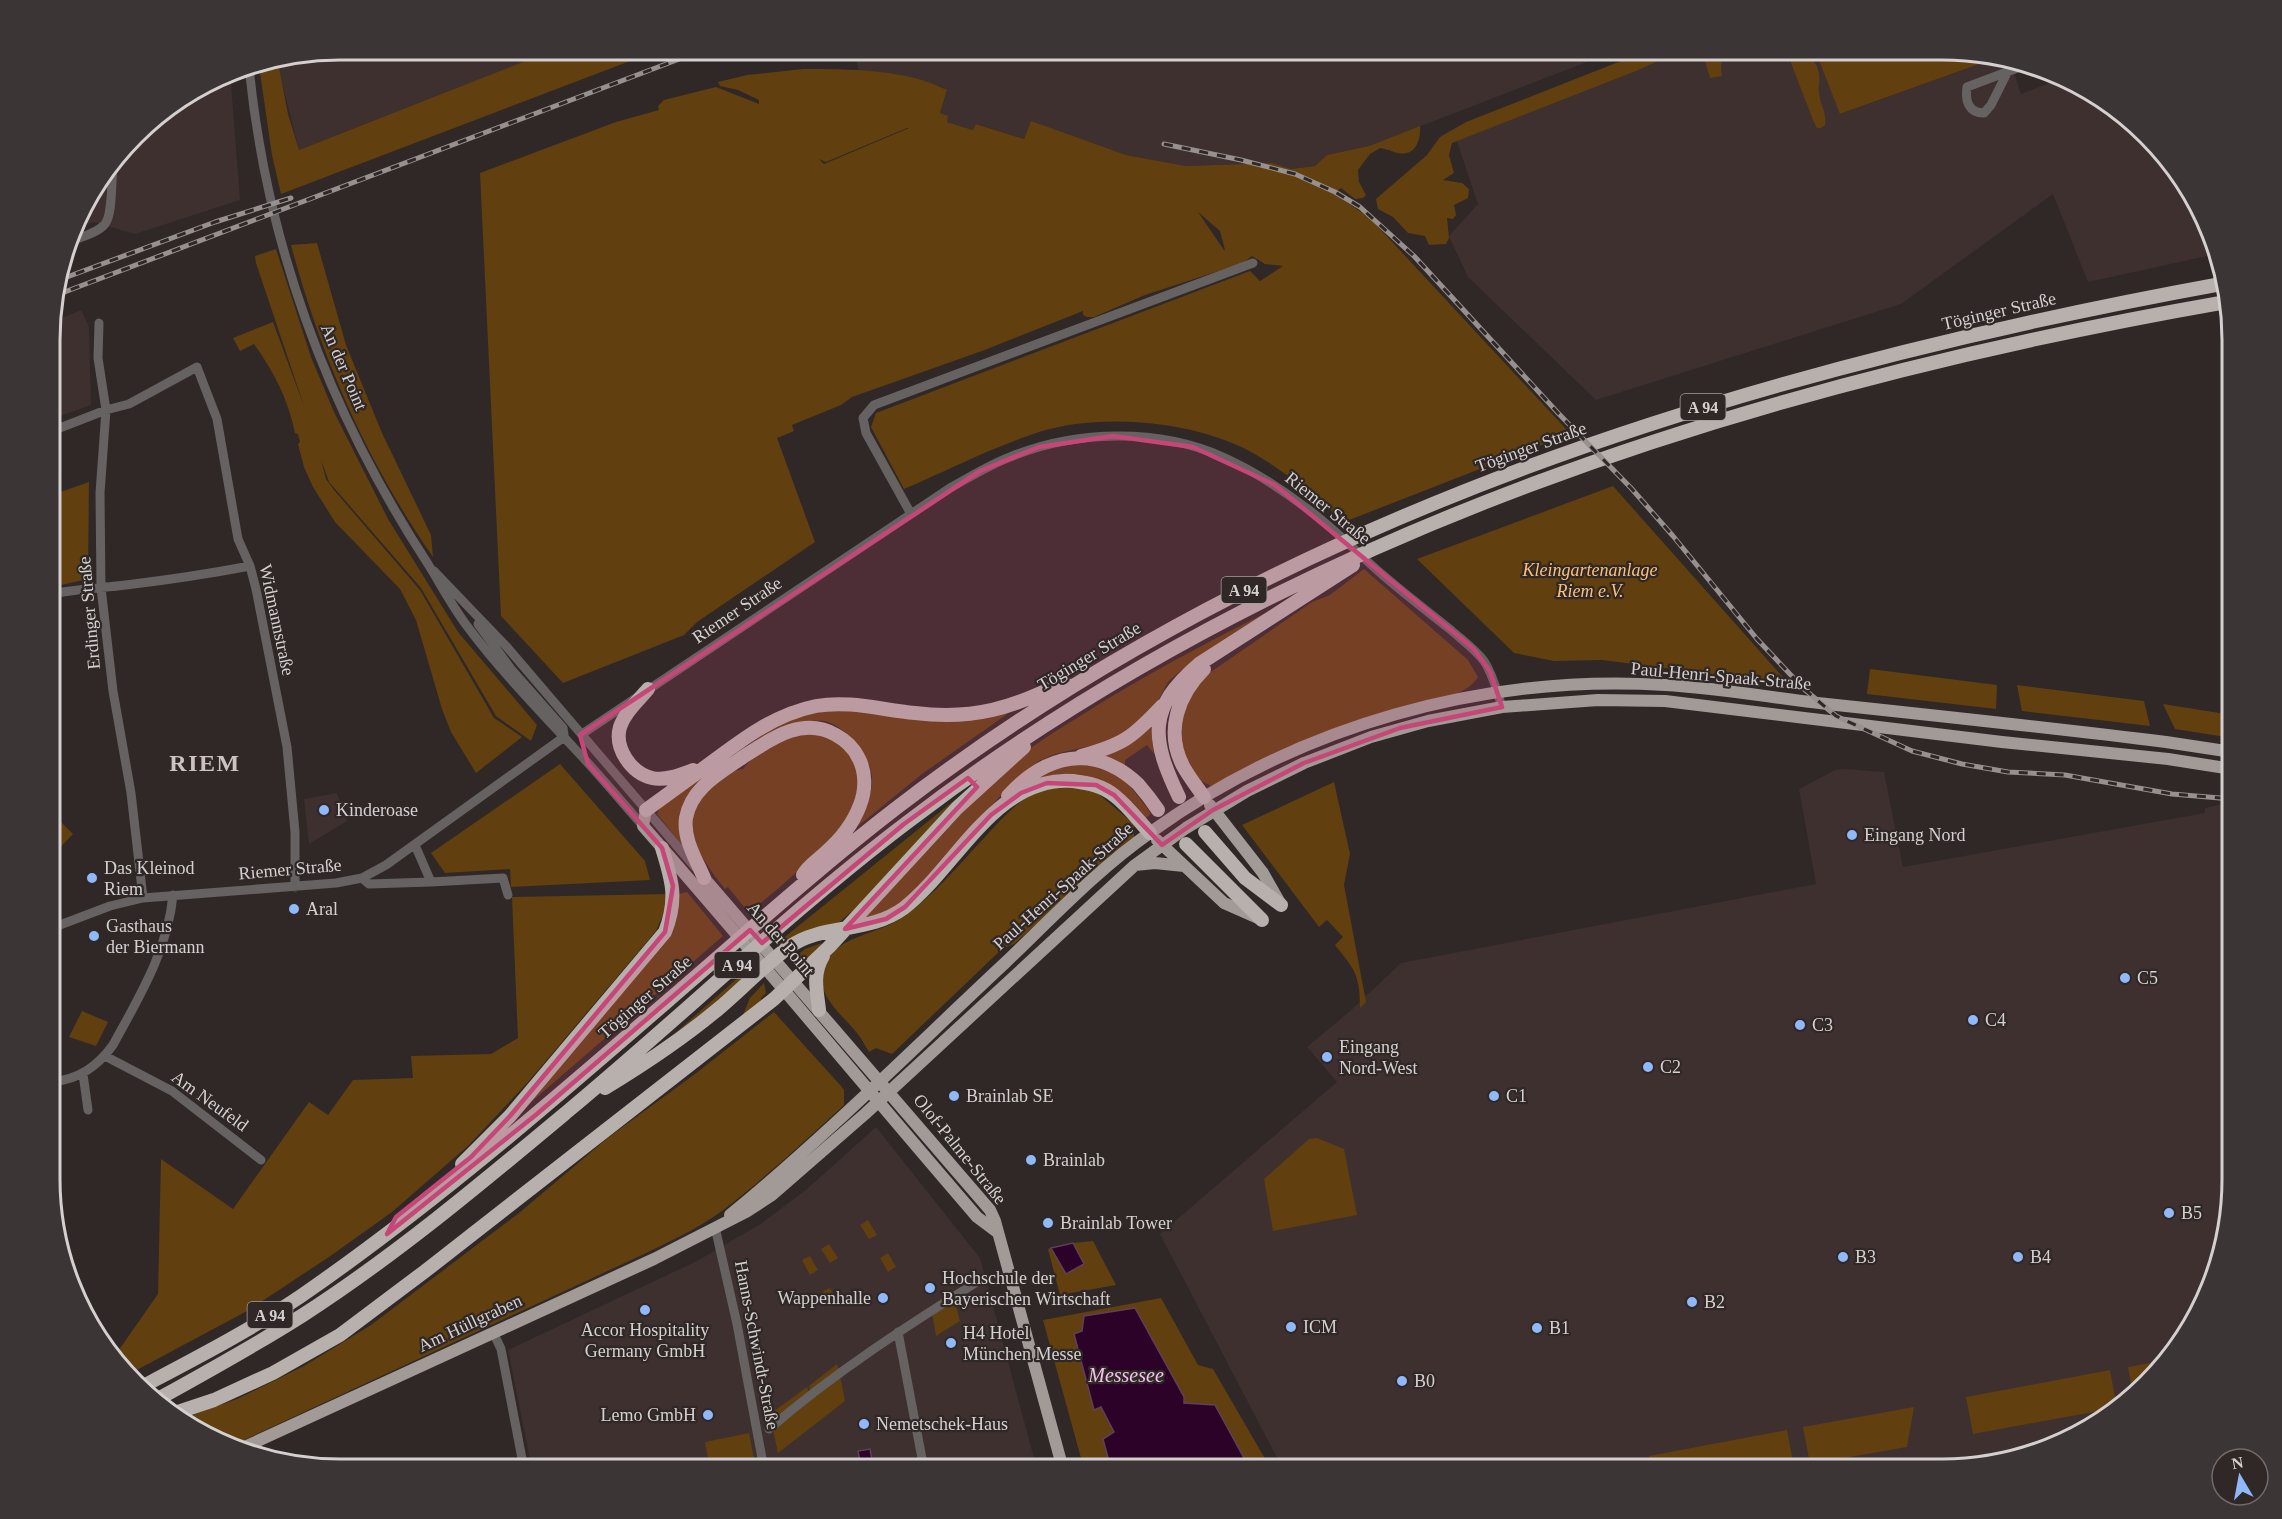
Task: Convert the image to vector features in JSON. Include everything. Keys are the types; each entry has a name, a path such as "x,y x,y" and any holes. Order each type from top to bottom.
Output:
{"highway":[{"name":"Töginger Straße","path":"149,1384 296,1300 387,1234 537,1114 792,893 893,811 1024,716 1166,631 1328,549 1421,508 1600,441 1730,399 1869,360 2022,323 2217,285"},
{"name":"Töginger Straße","path":"163,1396 210,1371 305,1313 378,1263 572,1108 904,824 1043,726 1127,674 1213,626 1311,576 1394,539 1536,483 1626,451 1745,413 1916,367 2030,340 2220,303"},
{"path":"572,1108 680,1038 715,1012 789,947 805,938 866,926 886,919 904,907 1030,774 1054,762 1118,744 1141,730 1179,681 1216,653 1394,539"},
{"path":"1204,797 1183,766 1176,746 1174,724 1180,702 1195,678 1216,653"},
{"path":"646,810 761,727 805,709 831,704 846,704 960,716 1002,709 1100,669"},
{"path":"648,689 631,708 620,729 622,752 632,767 650,778 663,779 711,763"},
{"path":"1163,704 1160,716 1160,750 1164,767 1179,797"},
{"path":"182,1411 214,1400 273,1373 340,1335 774,999 829,947 957,808 1022,750 1043,726"},
{"path":"704,878 689,842 686,827 687,812 699,791 715,776 776,736 794,730 818,728 837,735 853,749 862,768 863,796 857,813 843,834 806,871 792,893"},
{"path":"1072,758 1091,759 1114,767 1138,784 1158,810"},
{"path":"991,815 1021,793 1035,787 1065,781 1084,782 1096,785 1114,795 1150,832"},
{"path":"1205,832 1245,878 1281,905"},
{"path":"1186,844 1262,920"},
{"path":"387,1234 396,1217 471,1157 510,1116 665,932 671,916 673,885 662,848"},
{"path":"819,1010 815,981 816,969 829,947"}],"main road":[{"name":"Paul-Henri-Spaak-Straße","path":"869,1091 1099,873 1150,832 1204,797 1291,751 1364,723 1423,706 1497,691 1555,685 1665,685 2133,738 2222,751"},
{"name":"Paul-Henri-Spaak-Straße","path":"878,1102 1135,865 1162,845 1213,810 1275,777 1371,737 1428,721 1502,707 1598,700 1665,701 2002,742 2168,759 2222,767"},
{"path":"1204,797 1263,873 1281,905"},
{"path":"643,826 646,810"},
{"name":"An der Point","path":"643,826 662,848 714,898 778,971 878,1102"},
{"path":"1150,832 1224,903 1262,920"},
{"path":"1135,865 1155,863 1184,866"},
{"name":"An der Point","path":"704,878 714,898"},
{"path":"1052,917 1064,930"},
{"name":"An der Point","path":"788,984 819,1010 890,1091"},
{"name":"Am Hüllgraben","path":"715,1227 869,1091"},
{"name":"Olof-Palme-Straße","path":"890,1091 990,1210 1060,1459"},
{"name":"Olof-Palme-Straße","path":"878,1102 977,1216 997,1232"},
{"name":"Am Hüllgraben","path":"251,1444 654,1259 746,1212 772,1195 878,1102"}],"street":[{"path":"2008,71 1991,105 1984,113 1975,113 1965,96 1967,87 2008,71 2013,69"},
{"name":"An der Point","path":"250,75 263,163 285,259 314,344 351,429 397,518 450,602 489,655 643,826"},
{"path":"79,238 96,231 105,224 112,177"},
{"path":"911,514 866,433 862,418 874,405 1253,262"},
{"name":"Erdinger Straße","path":"99,323 98,358 106,410 100,493 101,588 113,691 131,793 143,898"},
{"name":"Widmannstraße","path":"106,410 129,404 197,367 217,418 238,539 250,567 287,747 295,832 295,887"},
{"path":"60,428 106,410"},
{"name":"Riemer Straße","path":"581,738 648,689 970,477 1012,456 1039,447 1066,441 1113,436 1167,441 1222,456 1275,485 1307,508 1385,577 1473,648 1484,661 1502,707"},
{"path":"60,592 184,578 250,567"},
{"name":"An der Point","path":"430,568 506,646 581,738 704,878"},
{"name":"An der Point","path":"461,600 511,669 563,728 564,737"},
{"path":"564,737 581,738 588,764"},
{"name":"Riemer Straße","path":"60,925 120,903 143,898 295,887 362,878 386,865 564,737"},
{"path":"415,844 431,882"},
{"path":"362,878 369,884 503,878 508,895"},
{"path":"60,1081 82,1074 105,1056 113,1045 156,962 170,924 173,895"},
{"name":"Am Neufeld","path":"105,1056 172,1091 261,1160"},
{"path":"82,1074 88,1110"},
{"name":"Hanns-Schwindt-Straße","path":"715,1227 737,1324 762,1459"},
{"path":"769,1429 821,1387 898,1332 980,1280"},
{"path":"493,1332 501,1349 522,1459"},
{"path":"898,1332 922,1459"}],"highlighted area":[{"path":"1113,436 1193,447 1275,485 1473,648 1490,671 1502,707 1400,728 1304,763 1213,810 1162,845 1114,795 1096,785 1047,783 1021,793 991,815 905,907 886,919 845,929 977,787 968,778 904,824 762,943 750,930 537,1114 387,1234 396,1217 471,1157 510,1116 665,932 673,886 662,848 588,764 580,735 980,471 1039,447"}],"shaded area":[{"path":"340,60 528,60 299,150 278,67 303,62"},
{"path":"856,60 1592,60 1369,146 1327,155 1315,166 1291,169 1272,163 1186,166 1126,155 1031,122 1024,139 977,124 974,130 947,122 940,113 947,91 941,86 906,77 859,70"},
{"path":"1644,60 1819,60 1841,114 1983,63 2013,69 2021,94 2052,82 2082,97 2127,129 2153,155 2175,184 2201,233 2209,256 2088,282 2053,194 1901,304 1596,400 1468,277 1449,236 1478,204 1455,136"},
{"path":"231,82 240,200 135,234 94,222 85,225 107,184 129,155 155,129 184,107"},
{"path":"81,310 89,327 91,405 60,416 60,340 61,318"},
{"path":"1835,770 1884,772 1903,867 2205,813 2205,808 2222,804 2222,1179 2220,1216 2217,1234 2201,1286 2185,1319 2153,1364 2127,1390 2082,1422 2032,1444 1979,1457 1942,1459 1278,1459 1160,1234 1337,1082 1307,1047 1349,1012 1401,963 1816,884 1799,789"},
{"name":"Kinderoase","path":"337,793 347,821 309,844 304,799"},
{"path":"876,1127 980,1258 1034,1459 530,1459 508,1350 697,1261 762,1223 807,1189"}],"green space":[{"path":"528,60 633,60 281,194 272,155 260,72 279,67 288,114 299,150"},
{"path":"1624,60 1660,60 1452,143 1449,155 1454,173 1443,180 1462,183 1469,189 1468,198 1454,205 1456,215 1453,219 1447,218 1449,238 1446,244 1429,245 1425,236 1408,233 1393,217 1378,209 1376,199 1427,155 1440,137 1466,122"},
{"path":"1705,60 1721,60 1722,76 1710,78"},
{"path":"1790,60 1814,60 1817,66 1825,125 1817,128"},
{"path":"1819,60 1942,60 1983,63 1840,114"},
{"path":"803,69 858,70 896,74 931,83 947,90 940,113 948,116 947,122 973,130 976,124 1024,139 1031,121 1126,155 1186,166 1272,163 1291,169 1315,166 1327,155 1369,146 1420,126 1419,138 1415,148 1411,151 1401,154 1380,148 1370,154 1358,170 1359,182 1366,195 1363,198 1355,199 1341,188 1338,190 1340,198 1369,217 1567,430 1557,439 1344,522 1300,485 1253,453 1204,433 1148,423 1091,422 1039,432 904,489 871,427 876,413 1250,271 1260,281 1283,266 1265,264 1252,256 1243,263 1145,295 1094,317 1083,315 1083,311 982,351 852,397 841,405 792,425 794,431 777,438 815,542 697,622 684,635 563,683 501,616 480,173 616,122 659,110 658,106 664,100 716,87 759,104 759,100 738,90 720,86 718,82 747,75","holes":["909,128 824,164 819,159 826,162","1198,212 1220,231 1225,250 1224,250"]},
{"path":"317,243 346,345 382,433 431,535 433,557 387,484 367,446 348,407 317,328 291,245"},
{"path":"276,249 311,357 334,412 388,519 458,632 537,725 531,741 496,716 421,588 329,482 321,460 326,479 334,490 420,590 494,718 522,737 476,773 451,732 416,620 400,589 335,522 313,487 304,467 298,434 295,433 284,397 268,365 254,344 240,351 233,338 273,322 305,409 256,263 255,256"},
{"path":"89,482 88,579 60,585 60,492"},
{"name":"Kleingartenanlage Riem e.V.","path":"1613,486 1789,684 1602,660 1554,661 1514,653 1417,559"},
{"path":"1364,569 1468,660 1478,677 1473,684 1450,695 1388,711 1336,728 1262,760 1211,786 1201,781 1191,769 1182,745 1182,718 1187,702 1205,676 1312,602 1330,595"},
{"path":"1281,605 1179,672 1168,682 1158,701 1133,729 1116,740 1055,754 1028,769 1013,782 905,901 876,917 865,918 953,820 990,783 1027,751 1133,684"},
{"path":"1870,669 1997,685 1996,709 1867,694"},
{"path":"2017,685 2144,701 2150,726 2022,711"},
{"path":"2163,704 2222,713 2222,736 2175,729"},
{"path":"1013,710 922,774 857,827 871,792 871,771 863,753 849,736 825,721 784,726 692,791 686,850 657,814 661,806 764,734 796,718 825,711"},
{"path":"1155,720 1152,742 1154,754 1147,745 1125,760 1125,766 1113,758 1101,755"},
{"path":"807,732 837,742 848,752 860,781 858,797 849,815 835,834 798,871 749,913 728,887 725,889 699,850 692,823 695,810 702,797 725,776 743,769 756,756 772,746"},
{"path":"560,764 645,861 650,880 511,887 510,869 445,873 431,853"},
{"path":"1063,765 1093,767 1115,774 1133,790 1151,814 1146,818 1123,794 1097,779 1069,774 1036,779"},
{"path":"1334,782 1350,854 1344,885 1366,1002 1360,1008 1359,988 1355,974 1335,945 1343,937 1327,920 1319,927 1242,825"},
{"path":"1061,785 1095,791 1134,824 1134,838 1014,944 1002,949 892,1054 876,1048 869,1052 859,1035 826,996 822,978 823,968 828,958 835,949 845,943 902,918 935,890 1018,804 1034,792"},
{"path":"967,790 854,914 851,912 835,926 780,948 776,944"},
{"path":"60,821 73,834 60,848"},
{"path":"687,892 723,936 529,1104 655,954 678,894"},
{"path":"669,894 656,931 528,1082 469,1145 392,1212 329,1257 247,1311 136,1371 118,1351 158,1294 161,1159 233,1209 309,1102 328,1115 353,1080 413,1078 411,1056 491,1054 518,1038 512,897"},
{"path":"828,941 811,957 797,965 790,961 805,949"},
{"path":"750,967 754,972 654,1052"},
{"path":"764,983 766,993 761,998 762,1002 742,1017 750,998"},
{"path":"82,1011 108,1022 96,1046 69,1037"},
{"path":"774,1012 841,1086 844,1090 844,1105 800,1146 722,1211 683,1235 642,1255 242,1441 190,1416 237,1399 304,1366 371,1325 519,1213 609,1137"},
{"path":"1317,1138 1344,1149 1357,1215 1273,1231 1264,1179 1309,1139"},
{"path":"868,1220 877,1235 869,1239 860,1225"},
{"path":"1093,1241 1116,1285 1060,1295 1048,1249 1051,1248 1067,1274 1084,1264 1073,1243"},
{"path":"829,1244 838,1258 830,1263 821,1249"},
{"path":"888,1253 896,1267 888,1272 880,1258"},
{"path":"810,1256 818,1270 810,1275 802,1260"},
{"path":"830,1288 838,1302 830,1307 822,1292"},
{"path":"1161,1298 1198,1365 1213,1369 1265,1459 1081,1459 1043,1320"},
{"path":"954,1299 960,1321 936,1336 932,1313"},
{"path":"2154,1362 2131,1386 2128,1367"},
{"path":"837,1364 839,1370 810,1391 809,1386"},
{"path":"2110,1370 2115,1399 2099,1411 1973,1434 1966,1397"},
{"path":"840,1375 845,1401 778,1453 773,1430"},
{"path":"807,1387 809,1392 771,1424 770,1414"},
{"path":"1914,1407 1907,1447 1839,1459 1809,1459 1803,1427"},
{"path":"1787,1430 1792,1459 1650,1459 1649,1456"},
{"path":"749,1433 754,1459 708,1459 705,1442"}],"water":[{"path":"1073,1243 1084,1264 1066,1274 1051,1248"},
{"name":"Messesee","path":"1135,1308 1184,1397 1184,1403 1215,1405 1245,1459 1108,1459 1103,1439 1114,1432 1101,1407 1094,1410 1074,1334 1082,1331 1084,1316"},
{"path":"870,1449 872,1459 860,1459 858,1451"}],"railway":[{"path":"64,292 677,60"},
{"path":"1164,144 1295,174 1335,192 1360,207 1414,256 1559,414 1631,488 1757,639 1804,689 1836,716 1912,751 1962,764 2008,772 2065,775 2172,794 2222,798"},
{"path":"67,277 215,222 291,198"}],"place":[{"name":"Kinderoase","path":"324,810"},
{"name":"Eingang Nord","path":"1852,835"},
{"name":"Das Kleinod Riem","path":"92,878"},
{"name":"Aral","path":"294,909"},
{"name":"Gasthaus der Biermann","path":"94,936"},
{"name":"C5","path":"2125,978"},
{"name":"C4","path":"1973,1020"},
{"name":"C3","path":"1800,1025"},
{"name":"Eingang Nord-West","path":"1327,1057"},
{"name":"C2","path":"1648,1067"},
{"name":"Brainlab SE","path":"954,1096"},
{"name":"C1","path":"1494,1096"},
{"name":"Brainlab","path":"1031,1160"},
{"name":"B5","path":"2169,1213"},
{"name":"Brainlab Tower","path":"1048,1223"},
{"name":"B3","path":"1843,1257"},
{"name":"B4","path":"2018,1257"},
{"name":"Hochschule der Bayerischen Wirtschaft","path":"930,1288"},
{"name":"Wappenhalle","path":"883,1298"},
{"name":"B2","path":"1692,1302"},
{"name":"Accor Hospitality Germany GmbH","path":"645,1310"},
{"name":"ICM","path":"1291,1327"},
{"name":"B1","path":"1537,1328"},
{"name":"H4 Hotel München Messe","path":"951,1343"},
{"name":"B0","path":"1402,1381"},
{"name":"Lemo GmbH","path":"708,1415"},
{"name":"Nemetschek-Haus","path":"864,1424"}],"district":[{"name":"RIEM","path":"205,763"}]}
